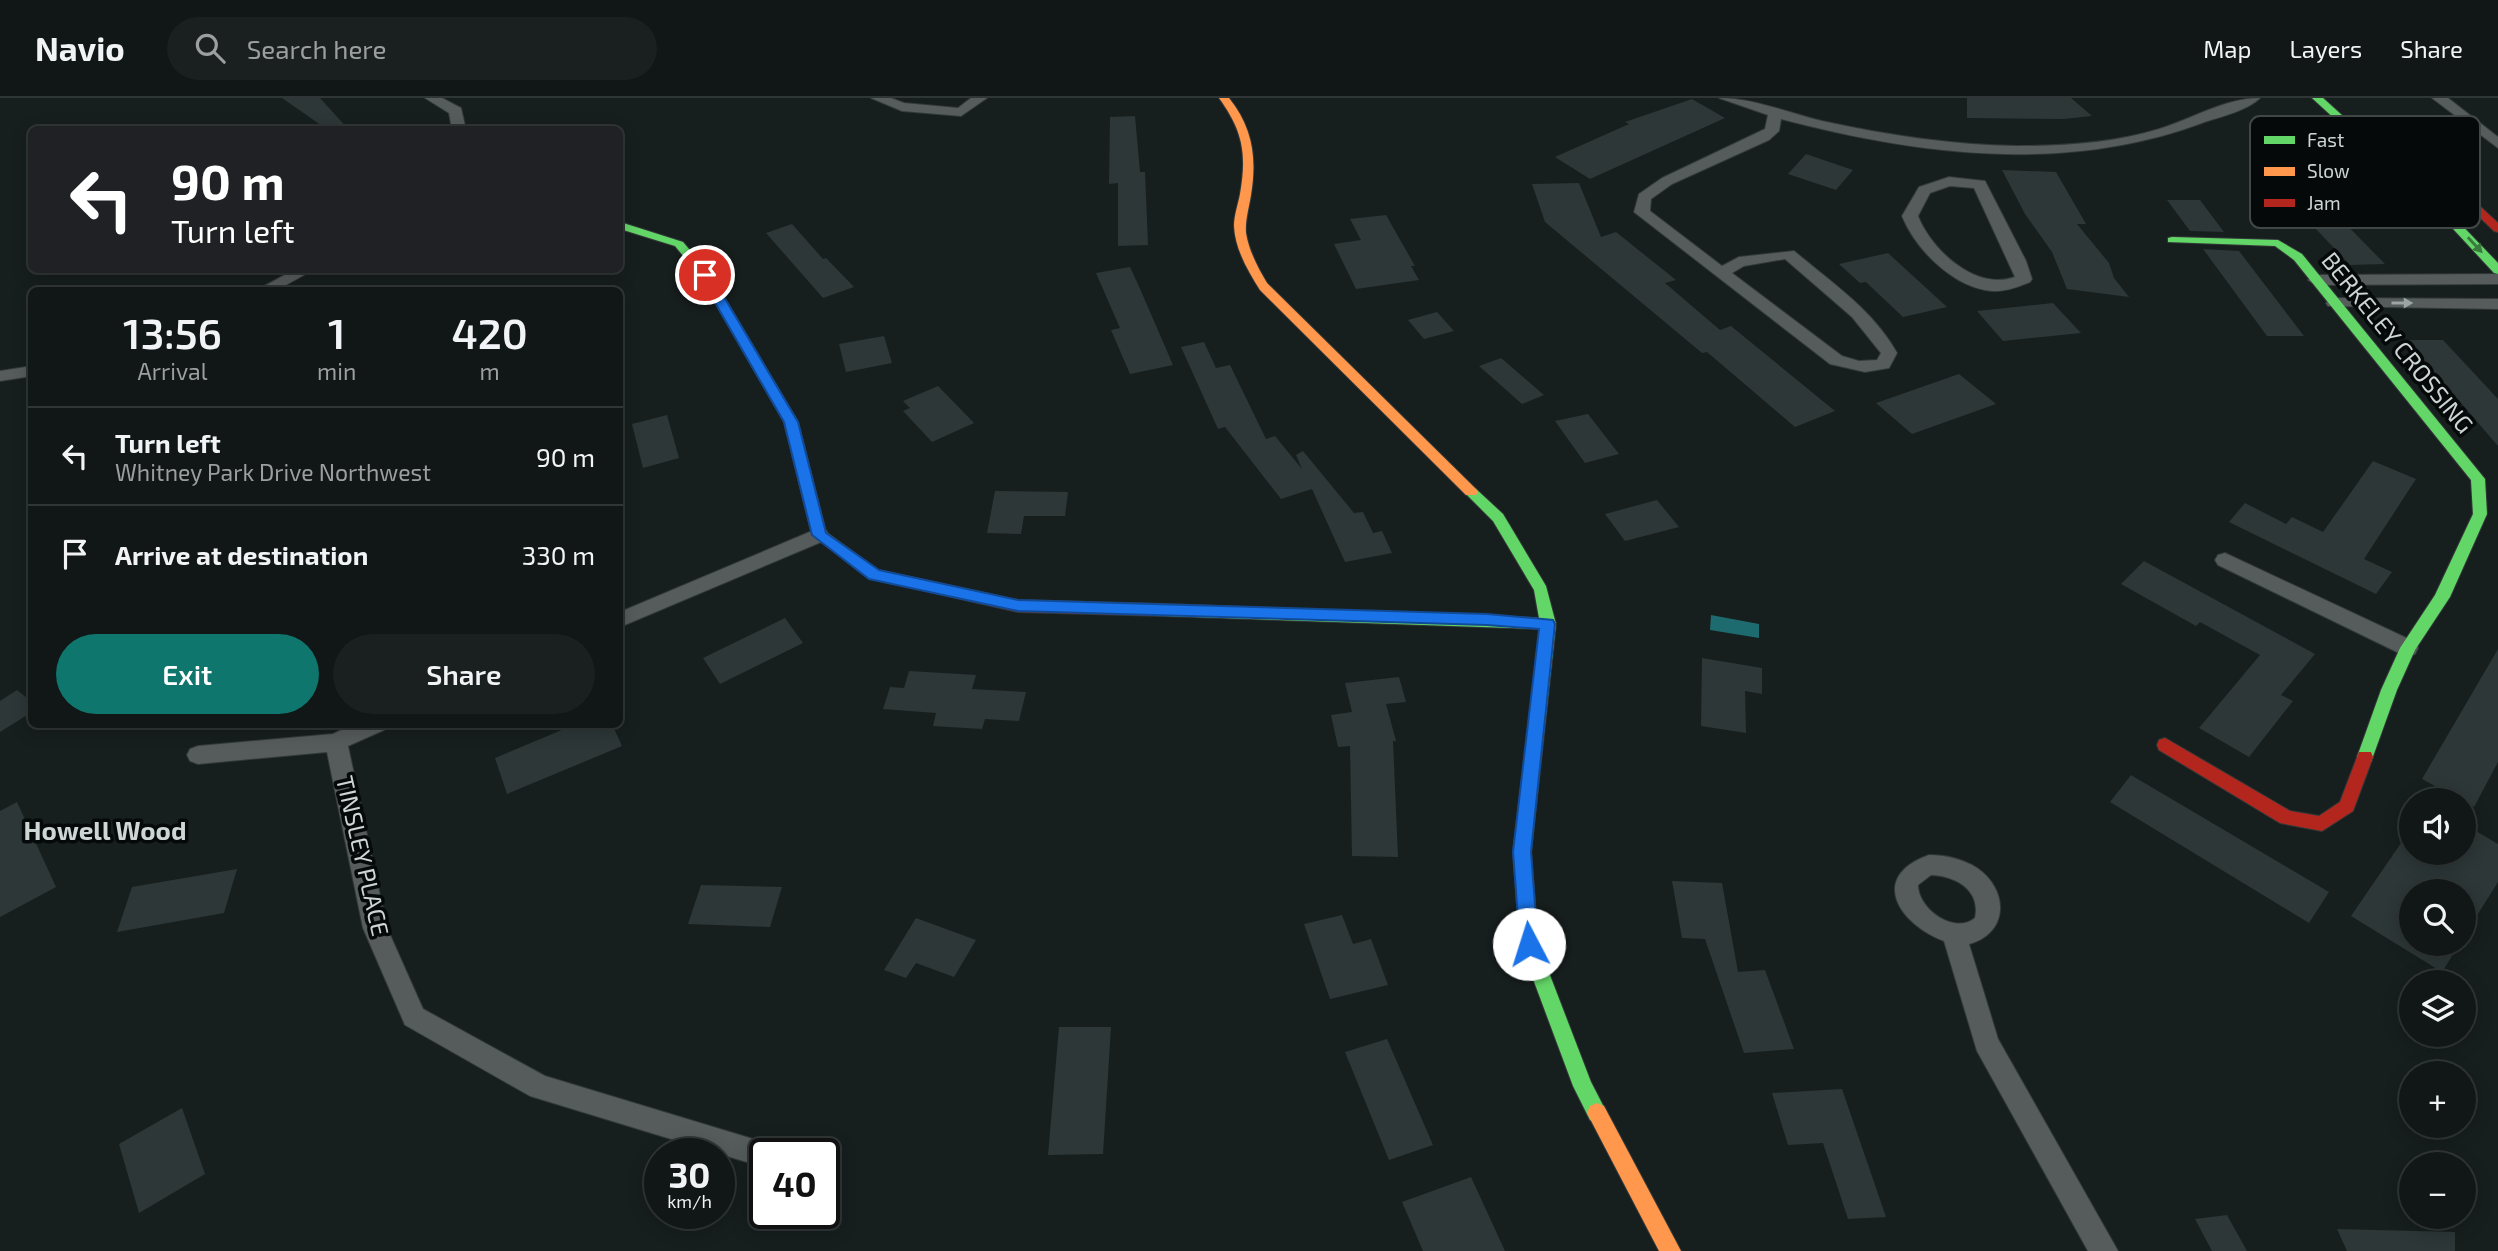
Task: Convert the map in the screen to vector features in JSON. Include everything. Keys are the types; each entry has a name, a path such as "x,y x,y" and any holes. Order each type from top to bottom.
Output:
{"main road":[{"path":"1224,98 1240,112 1246,127 1252,163 1240,227 1255,274 1270,298 1498,518 1541,590 1548,624 1522,852 1529,944 1583,1086 1670,1251"},
{"path":"2317,98 2337,116"},
{"path":"2480,212 2498,229"},
{"path":"623,226 679,244 705,275 791,422 819,535 875,575 1018,606 1548,624"},
{"path":"2457,228 2498,270"},
{"name":"BERKELEY CROSSING","path":"2165,746 2287,818 2322,824 2347,806 2389,690 2408,648 2442,597 2480,514 2478,479 2298,257 2278,243 2172,240"}],"street":[{"path":"432,98 456,111 458,126"},
{"path":"877,98 902,107 961,112 979,98"},
{"path":"1726,98 1971,165 2024,279 2013,283 1985,285 1969,279 1913,229 1910,216 1924,190 1949,181 1971,165 2038,151 2113,144 2166,132 2253,98"},
{"path":"2439,98 2462,116"},
{"path":"2193,120 2195,107 2201,102"},
{"path":"1721,273 1739,262 1788,254 1867,322 1883,341 1888,353 1883,364 1871,368 1858,367 1836,360 1721,273 1642,212 1644,197 1667,181 1764,137 1772,131 1775,113"},
{"path":"2480,130 2498,144"},
{"path":"271,287 299,273"},
{"path":"2316,279 2498,279"},
{"path":"2334,303 2498,304"},
{"path":"0,376 28,372"},
{"path":"623,619 819,535"},
{"path":"2225,559 2408,648"},
{"path":"198,755 336,742 367,728"},
{"name":"TINSLEY PLACE","path":"336,742 375,928 414,1017 538,1087 749,1150"},
{"path":"1954,934 1986,1043 2104,1251"}],"water":[{"path":"1711,615 1759,624 1759,638 1710,630"}],"building":[{"path":"282,98 320,98 345,126 322,126"},
{"path":"1967,98 2071,98 2092,116 2064,119 1967,118"},
{"path":"1692,99 1725,118 1590,179 1555,157 1629,124 1625,122"},
{"path":"1135,116 1140,172 1145,172 1148,245 1118,246 1118,183 1109,184 1110,117"},
{"path":"1806,154 1853,170 1836,190 1788,174"},
{"path":"2002,170 2056,172 2086,224 2077,224 2109,263 2114,278 2129,297 2067,289 2052,252 2025,214"},
{"path":"1579,183 1601,237 1616,232 1676,280 1665,283 1720,330 1731,326 1835,411 1795,427 1707,352 1702,353 1545,222 1532,184"},
{"path":"2167,200 2200,200 2224,232 2190,231"},
{"path":"1386,215 1415,266 1411,266 1419,280 1356,289 1334,244 1361,240 1350,219"},
{"path":"792,224 823,259 826,258 854,287 823,298 766,233"},
{"path":"2315,228 2350,228 2385,264 2350,265"},
{"path":"2203,249 2239,251 2304,336 2267,336"},
{"path":"1888,253 1947,307 1903,317 1866,282 1860,283 1839,264"},
{"path":"1130,267 1173,365 1130,374 1111,330 1120,328 1096,273"},
{"path":"2053,303 2081,333 2003,341 1977,311"},
{"path":"1437,312 1454,331 1424,339 1408,320"},
{"path":"884,336 892,363 846,372 839,344"},
{"path":"2407,340 2443,340 2498,399 2498,446"},
{"path":"1204,342 1216,368 1230,365 1266,439 1275,436 1302,469 1296,455 1303,451 1354,513 1363,512 1373,533 1382,531 1392,553 1345,562 1312,489 1281,499 1225,427 1218,429 1181,347"},
{"path":"1501,358 1544,395 1522,404 1479,366"},
{"path":"1959,374 1996,404 1912,434 1876,403"},
{"path":"938,386 974,423 932,442 903,411 910,408 903,401"},
{"path":"1588,414 1619,454 1585,463 1555,421"},
{"path":"667,415 679,458 643,468 632,424"},
{"path":"2373,461 2416,479 2364,559 2392,572 2376,594 2229,522 2245,503 2286,524 2292,517 2323,532"},
{"path":"995,491 1068,492 1065,516 1024,516 1021,534 987,533"},
{"path":"1657,500 1679,527 1625,541 1605,514"},
{"path":"2144,561 2315,654 2281,695 2293,701 2249,757 2199,728 2260,655 2200,622 2196,626 2121,584"},
{"path":"785,618 803,643 720,684 703,658"},
{"path":"2498,649 2498,762 2476,803 2476,788 2439,788 2422,779"},
{"path":"1702,658 1762,668 1762,694 1745,691 1746,733 1701,726"},
{"path":"909,671 976,675 972,689 1026,692 1019,721 985,719 982,729 933,726 936,713 883,709 890,687 904,688"},
{"path":"1399,677 1406,702 1386,704 1396,741 1393,741 1398,857 1352,856 1350,746 1338,747 1331,715 1352,712 1345,683"},
{"path":"17,690 28,699 28,714 0,732 0,701"},
{"path":"566,728 614,728 622,746 507,794 495,758"},
{"path":"2131,775 2329,892 2309,923 2110,802"},
{"path":"17,802 56,887 0,917 0,811"},
{"path":"2476,831 2498,844 2498,882 2476,917 2476,879 2399,879 2399,946 2351,916 2399,846 2399,865 2476,865"},
{"path":"237,869 224,913 117,932 132,887"},
{"path":"1672,881 1722,883 1738,972 1765,970 1794,1049 1744,1053 1705,939 1682,938"},
{"path":"701,885 782,887 770,927 688,924"},
{"path":"1342,915 1353,944 1371,939 1388,985 1330,999 1304,924"},
{"path":"916,918 976,940 954,977 916,963 906,978 884,970"},
{"path":"2416,956 2452,956 2443,970"},
{"path":"1059,1027 1111,1027 1103,1154 1048,1155"},
{"path":"1387,1039 1433,1145 1389,1160 1345,1052"},
{"path":"1842,1089 1886,1217 1848,1219 1823,1143 1788,1145 1772,1093"},
{"path":"182,1108 205,1174 139,1213 119,1144"},
{"path":"1471,1177 1505,1251 1423,1251 1402,1202"},
{"path":"2227,1215 2247,1251 2212,1251 2195,1219"},
{"path":"2337,1229 2455,1232 2455,1251 2347,1251"}],"traffic: fast":[{"path":"2317,98 2337,116"},
{"path":"623,226 679,244 705,275 791,422 819,535 873,574"},
{"path":"2458,228 2498,270"},
{"path":"2172,240 2278,243 2298,257 2478,479 2480,514 2442,597 2408,648 2389,690 2365,757"},
{"path":"1471,492 1498,518 1541,590 1548,624 1522,852 1529,944 1583,1086 1597,1113"},
{"path":"1165,610 1548,624"}],"traffic: slow":[{"path":"1224,98 1240,121 1248,145 1249,171 1240,225 1248,259 1261,283 1471,492"},
{"path":"1597,1113 1670,1251"}],"traffic: jam":[{"path":"2480,212 2498,229"},
{"path":"873,574 1018,606 1165,610"},
{"path":"2165,745 2286,818 2322,824 2347,806 2365,757"}],"district":[{"name":"Howell Wood","path":"105,831"}],"route":[{"path":"705,275 791,422 819,535 875,575 1018,606 1548,624 1522,852 1529,944"}]}
